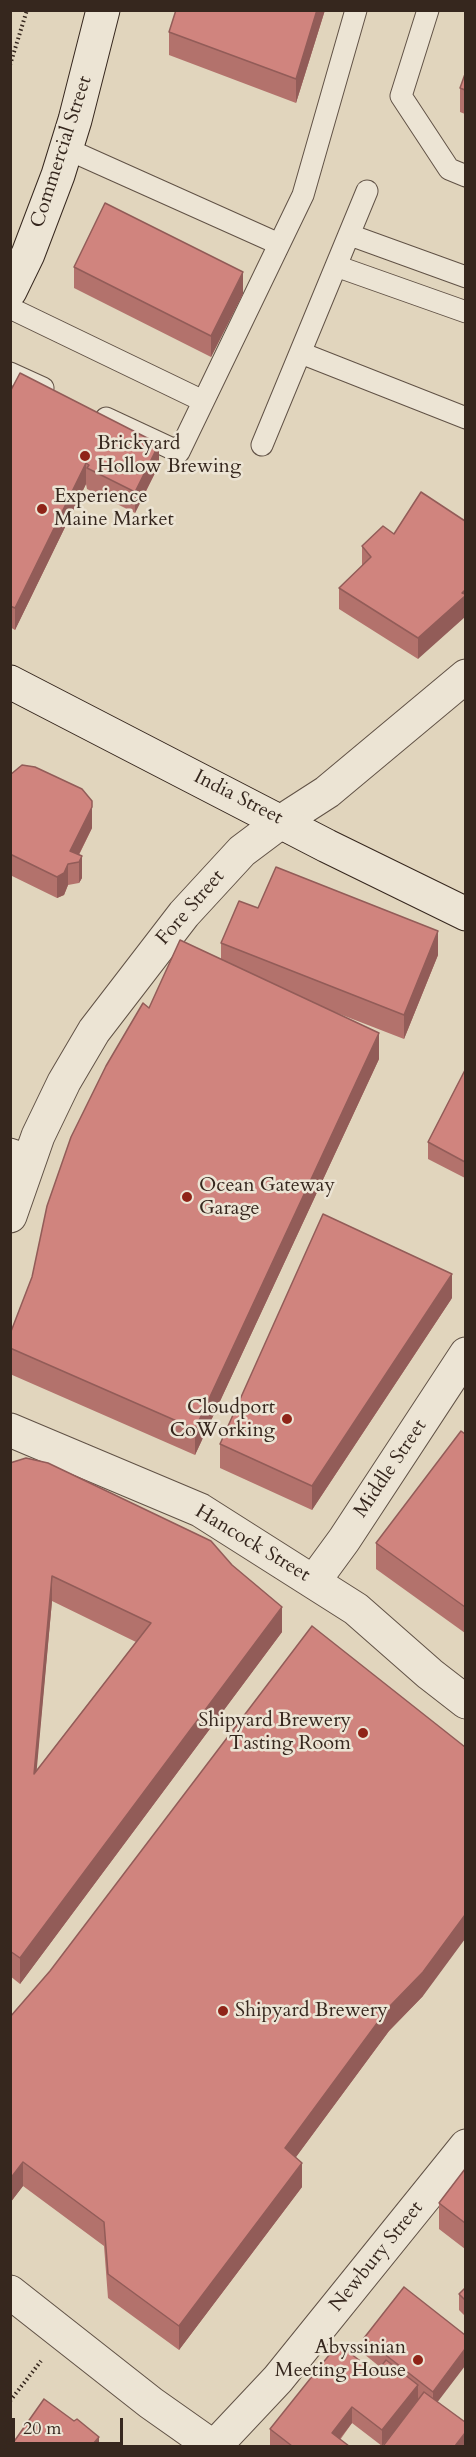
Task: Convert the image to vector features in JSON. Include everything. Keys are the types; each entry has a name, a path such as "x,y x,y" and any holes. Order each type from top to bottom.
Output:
{"street":[{"name":"Commercial Street","path":"10,291 28,254 67,149 103,10"},
{"name":"Fore Street","path":"10,1216 21,1153 38,1136 64,1082 94,1031 184,914 242,851 282,821 327,792 465,676"},
{"name":"India Street","path":"10,682 327,846 465,914"},
{"name":"Middle Street","path":"314,1581 357,1520 465,1354"},
{"name":"Hancock Street","path":"10,1431 200,1510 356,1609 465,1702"},
{"name":"Newbury Street","path":"213,2446 278,2379 465,2146"},
{"path":"10,2292 151,2403 213,2446"}],"lane":[{"path":"83,407 179,452 303,195 356,10"},
{"path":"428,10 401,96 449,169 465,176"},
{"path":"67,149 279,244"},
{"path":"262,445 367,191"},
{"path":"350,234 465,277"},
{"path":"336,266 465,312"},
{"path":"10,308 203,401"},
{"path":"301,353 465,418"},
{"path":"10,373 62,397"}],"path":[{"path":"10,65 27,10"},
{"path":"10,2401 42,2360"}],"building":[{"path":"176,10 317,10 296,79 169,32"},
{"path":"465,74 465,90 460,88"},
{"path":"105,203 243,272 211,336 74,267"},
{"path":"20,373 159,444 135,492 87,468 89,465 86,463 15,608 10,606 10,392"},
{"path":"421,492 465,521 465,590 462,593 465,596 418,638 339,588 371,557 362,546 383,526 394,534"},
{"path":"22,765 35,767 82,789 92,801 92,807 70,851 82,856 79,862 68,864 64,873 57,877 10,854 10,775"},
{"path":"276,867 438,931 404,1015 221,943 239,901 258,908"},
{"name":"Ocean Gateway Garage","path":"180,940 379,1033 195,1429 10,1348 10,1334 32,1277 47,1206 71,1137 106,1066 143,1003 149,1008"},
{"path":"465,1070 465,1162 428,1142"},
{"path":"323,1214 452,1274 312,1486 220,1444"},
{"path":"461,1431 465,1434 465,1607 376,1543"},
{"path":"26,1458 48,1463 211,1541 232,1565 282,1607 20,1958 10,1951 10,1463","holes":["52,1576 151,1623 34,1774"]},
{"name":"Shipyard Brewery","path":"312,1626 465,1747 465,1915 423,1972 389,2007 285,2148 302,2163 179,2326 108,2274 104,2222 23,2162 10,2179 10,2017 50,1971"},
{"path":"465,2169 465,2223 439,2203"},
{"name":"Abyssinian Meeting House","path":"404,2287 465,2335 465,2349 433,2392 364,2338"},
{"path":"465,2288 465,2300 459,2294"},
{"path":"338,2344 376,2373 386,2360 418,2385 382,2430 352,2407 332,2433 349,2446 292,2446 270,2429"},
{"path":"424,2392 465,2422 465,2433 455,2446 383,2446"},
{"path":"44,2399 74,2421 77,2419 99,2437 93,2444 97,2446 18,2446 13,2443"}],"place":[{"name":"Brickyard Hollow Brewing","path":"85,456"},
{"name":"Experience Maine Market","path":"42,509"},
{"name":"Ocean Gateway Garage","path":"187,1197"},
{"name":"Cloudport CoWorking","path":"287,1419"},
{"name":"Shipyard Brewery Tasting Room","path":"363,1733"},
{"name":"Shipyard Brewery","path":"223,2011"},
{"name":"Abyssinian Meeting House","path":"418,2360"}]}
